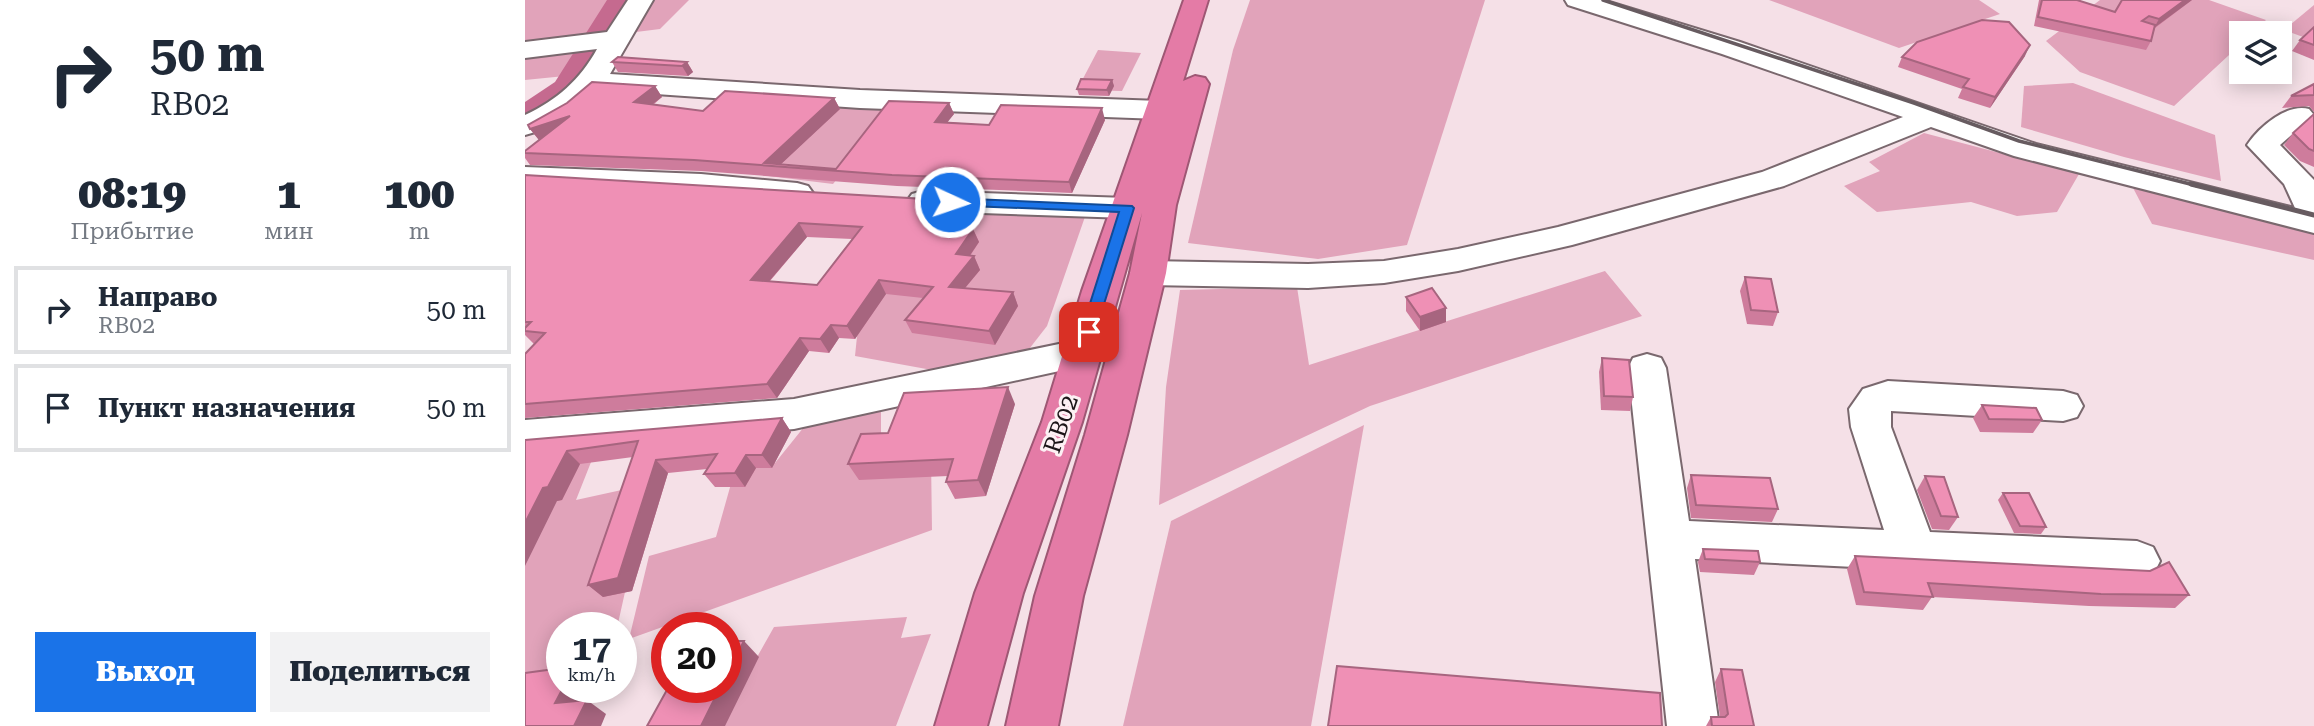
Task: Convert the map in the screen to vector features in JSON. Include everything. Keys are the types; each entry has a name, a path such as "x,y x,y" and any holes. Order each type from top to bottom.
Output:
{"highway":[{"name":"RB02","path":"961,726 999,593 1062,422 1100,291 1196,0"},
{"name":"RB02","path":"1032,726 1059,596 1106,435 1148,273 1160,205 1221,0"}],"street":[{"path":"525,50 598,40 641,0"},
{"path":"1577,0 1731,48 2025,150 2314,223"},
{"path":"525,126 557,111 591,82 604,63 598,40"},
{"path":"591,82 860,99 1160,110"},
{"path":"2299,115 2262,145 2298,180 2314,213"},
{"path":"1148,273 1308,276 1384,272 1458,260 1560,237 1773,180 1881,139 1930,117"},
{"path":"525,176 701,184 832,195"},
{"path":"897,199 1127,208"},
{"path":"525,436 793,414 1083,353"},
{"path":"1647,369 1693,726"},
{"path":"1915,551 1871,427 1869,409 1877,400 1888,396 2063,407"},
{"path":"1667,539 2137,561"}],"shaded area":[{"path":"525,0 613,0 586,38 525,48"},
{"path":"651,0 689,0 660,29 628,33"},
{"path":"1250,0 1485,0 1407,245 1318,259 1188,243 1233,50"},
{"path":"1769,0 1979,0 2000,14 1899,48"},
{"path":"2100,0 2209,0 2266,20 2229,21 2229,55 2174,106 2080,72 2046,41"},
{"path":"2314,5 2314,41 2292,33 2292,23"},
{"path":"586,44 565,76 525,80 525,53"},
{"path":"1098,50 1141,53 1122,91 1077,90"},
{"path":"2073,83 2215,135 2221,181 2124,157 2021,127 2024,86"},
{"path":"828,105 894,109 833,184 761,175"},
{"path":"1924,133 2079,174 2057,212 2017,216 1971,202 1877,212 1844,186 1880,171 1869,162"},
{"path":"2132,186 2314,232 2314,260 2152,224"},
{"path":"944,207 1087,211 1047,326 1026,353 932,370 855,356 859,317"},
{"path":"1605,271 1642,316 1370,406 1159,505 1166,387 1180,290 1297,287 1309,365"},
{"path":"881,404 881,469 931,457 932,530 704,612 651,612 651,631 637,636 636,612 649,556 716,537 736,466 775,463 812,417"},
{"path":"1364,425 1311,726 1123,726 1171,521"},
{"path":"597,447 576,500 649,484 621,612 546,612 546,669 525,676 525,474"},
{"path":"907,617 901,638 931,634 896,726 718,726 731,703 742,703 742,684 774,627"}],"building":[{"path":"2042,0 2077,0 2115,12 2122,0 2185,0 2159,19 2149,16 2142,21 2155,25 2151,41 2038,17"},
{"path":"1982,20 2009,22 2030,45 1995,97 1963,87 1969,79 1902,57 1917,42"},
{"path":"2314,27 2314,45 2300,40"},
{"path":"618,57 687,62 682,66 612,62"},
{"path":"1081,79 1112,80 1107,90 1077,89"},
{"path":"592,82 655,86 634,102 703,111 725,91 834,98 764,163 836,169 889,101 949,103 935,122 989,125 1001,105 1102,108 1069,182 892,175 694,160 525,153 570,116 530,129 528,125 567,103"},
{"path":"2314,84 2314,95 2291,96"},
{"path":"2314,114 2314,151 2293,133"},
{"path":"525,175 975,202 956,228 973,229 956,254 974,256 949,287 1013,292 989,331 905,320 933,287 879,280 847,326 831,325 820,339 800,338 767,384 525,404 525,354 545,333 525,331 531,322 525,322","holes":["799,223 862,227 817,285 751,280"]},
{"path":"1745,277 1771,279 1778,312 1751,310"},
{"path":"1432,288 1446,308 1420,317 1406,297"},
{"path":"1602,358 1629,360 1633,397 1604,396"},
{"path":"1008,387 978,480 946,482 953,459 848,464 861,434 888,433 904,393"},
{"path":"1982,405 2036,408 2042,420 1989,419"},
{"path":"782,418 762,455 746,455 735,473 704,474 717,454 656,460 618,578 588,585 638,441 567,451 525,523 525,440"},
{"path":"1691,475 1770,478 1778,509 1696,505"},
{"path":"1925,476 1944,477 1958,517 1941,516"},
{"path":"2003,493 2029,493 2046,527 2020,526"},
{"path":"1703,549 1758,551 1760,562 1705,559"},
{"path":"1855,556 2150,571 2169,562 2189,595 2101,594 1928,583 1933,597 1864,592"},
{"path":"1337,666 1660,693 1662,726 1328,726"},
{"path":"1721,669 1742,670 1754,726 1712,726 1711,717 1725,717 1728,714"},
{"path":"546,670 546,703 586,703 574,726 525,726 525,673"},
{"path":"660,703 712,703 701,726 647,726"}],"waterway":[{"path":"525,112 563,86 617,0"}],"railway":[{"path":"1603,0 1914,103 2019,141 2198,186"},
{"path":"2191,184 2314,215"}],"route":[{"path":"950,202 1127,208 1089,332"}]}
